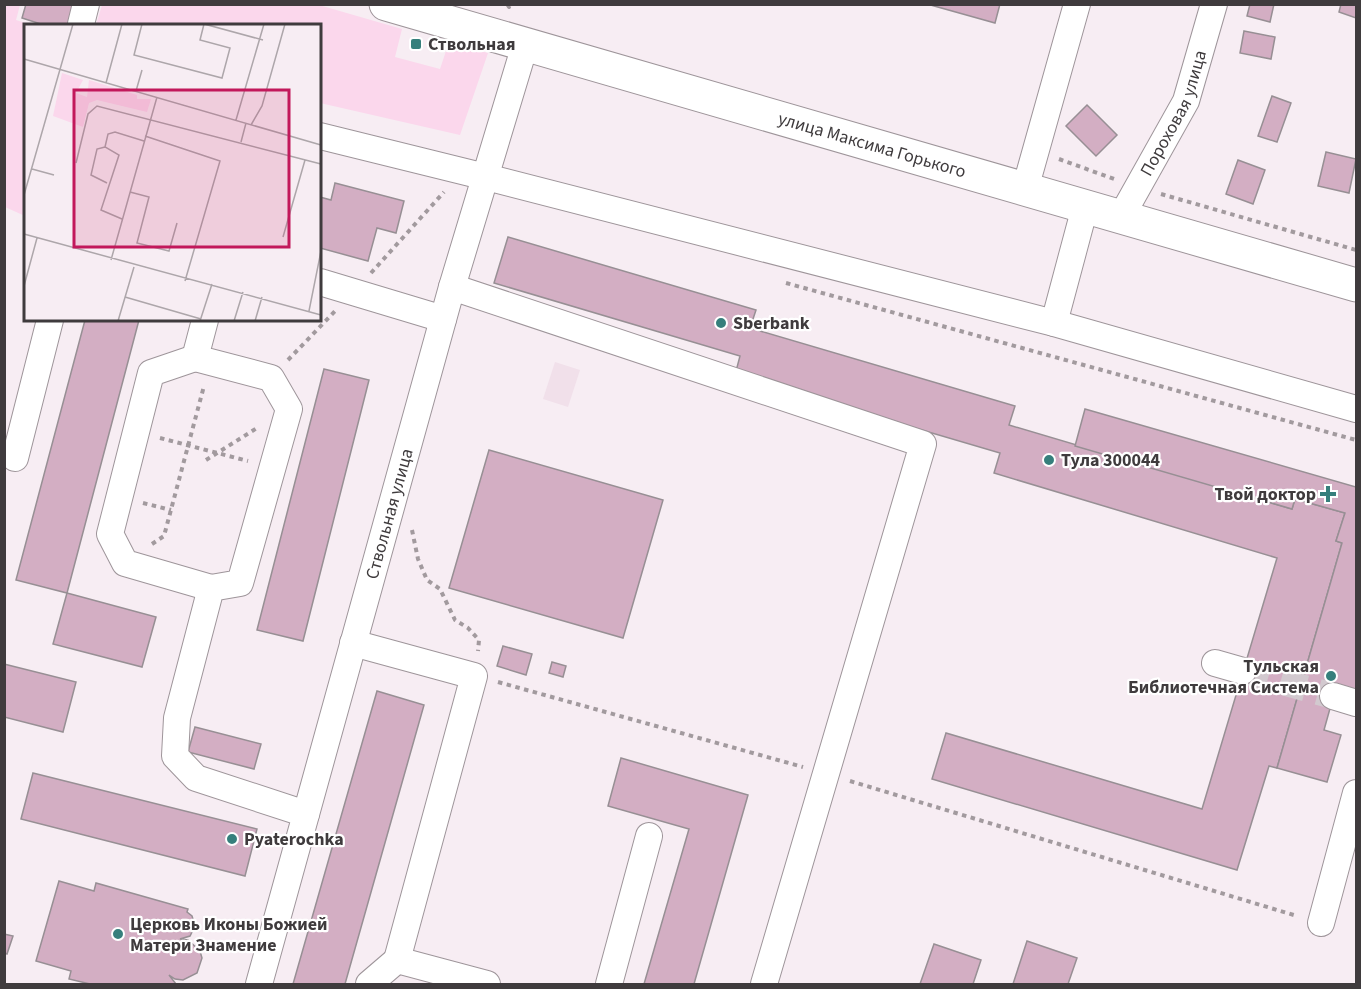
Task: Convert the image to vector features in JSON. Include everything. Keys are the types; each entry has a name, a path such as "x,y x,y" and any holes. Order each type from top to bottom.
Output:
{"main road":[{"name":"улица Максима Горького","path":"391,5 1356,285"}],"street":[{"path":"1025,189 1077,4"},
{"name":"Пороховая улица","path":"1121,217 1186,101 1214,4"},
{"name":"Ствольная улица","path":"259,984 442,319 525,45"},
{"path":"321,136 1054,323 1356,409"},
{"path":"1054,323 1085,207"},
{"path":"321,282 442,319"},
{"path":"452,287 923,444 764,984"},
{"path":"15,458 50,321"},
{"path":"203,360 205,321"},
{"path":"203,360 271,378 289,409 240,583 211,588 125,562 110,534 151,373 203,360"},
{"path":"211,588 177,718 176,756 196,778 306,814"},
{"path":"353,643 476,664 397,960 369,984"},
{"path":"1215,663 1243,671"},
{"path":"1321,923 1356,793"},
{"path":"609,984 649,836"},
{"path":"397,960 487,984"}],"path":[{"path":"1036,151 1138,187 1356,250"},
{"path":"779,281 1356,440"},
{"path":"125,562 164,536 189,446 203,360"},
{"path":"206,460 289,409"},
{"path":"136,432 272,468"},
{"path":"391,505 410,523 418,559 427,580 440,589 455,620 468,628 479,640 476,664 826,774 1321,923"}],"shaded area":[{"path":"5,4 20,5 16,20 29,24 24,24 24,216 5,207"},
{"path":"102,5 319,5 402,29 395,57 440,69 449,42 488,53 460,135 321,103 321,24 96,24"},
{"path":"555,362 580,370 568,407 543,399"}],"building":[{"path":"26,4 74,4 69,24 41,24 22,18"},
{"path":"927,4 1000,4 995,23"},
{"path":"1250,4 1274,4 1270,22 1247,16"},
{"path":"1341,4 1356,4 1356,18 1339,12"},
{"path":"1244,31 1275,37 1271,59 1240,53"},
{"path":"1272,96 1291,103 1277,142 1258,136"},
{"path":"1087,105 1117,135 1096,156 1066,126"},
{"path":"1326,152 1356,159 1349,193 1318,186"},
{"path":"1238,160 1265,170 1253,204 1226,194"},
{"path":"335,183 404,201 396,233 377,228 368,261 321,248 321,197 331,200"},
{"path":"508,237 756,310 750,328 1015,406 1009,425 1292,509 1295,499 1345,513 1336,541 1342,543 1277,768 1269,766 1237,870 932,779 946,733 1202,809 1277,558 994,473 1000,453 735,375 740,356 494,283"},
{"path":"85,321 139,321 67,593 16,580"},
{"path":"324,369 369,380 303,641 257,630"},
{"path":"1085,409 1356,487 1356,687 1355,692 1336,687 1324,730 1341,735 1327,782 1277,768 1342,543 1336,541 1345,513 1295,499 1292,509 1075,446"},
{"path":"489,450 663,500 623,638 449,588"},
{"path":"67,593 156,617 142,667 53,644"},
{"path":"503,646 532,654 526,675 497,666"},
{"path":"552,662 566,666 563,677 549,673"},
{"path":"4,664 76,682 63,732 4,717"},
{"path":"377,691 424,705 345,984 293,984"},
{"path":"195,727 261,744 254,769 188,752"},
{"path":"621,758 748,795 694,984 644,984 689,829 608,806"},
{"path":"33,773 257,829 245,876 21,819"},
{"name":"Церковь Иконы Божией Матери Знамение","path":"59,881 94,891 96,883 188,909 187,912 192,916 195,926 190,936 180,939 188,940 200,951 202,958 197,973 183,980 169,975 176,984 90,984 69,979 71,971 36,961"},
{"path":"4,934 13,936 7,954 4,953"},
{"path":"1027,941 1077,958 1068,984 1013,984"},
{"path":"934,944 981,960 973,984 920,984"}],"tunnel":[{"path":"1243,671 1333,696"}],"place":[{"name":"Ствольная","path":"416,44"},
{"name":"Sberbank","path":"721,323"},
{"name":"Тула 300044","path":"1049,460"},
{"name":"Твой доктор","path":"1328,494"},
{"name":"Тульская Библиотечная Система","path":"1331,676"},
{"name":"Pyaterochka","path":"232,839"},
{"name":"Церковь Иконы Божией Матери Знамение","path":"118,934"}]}
